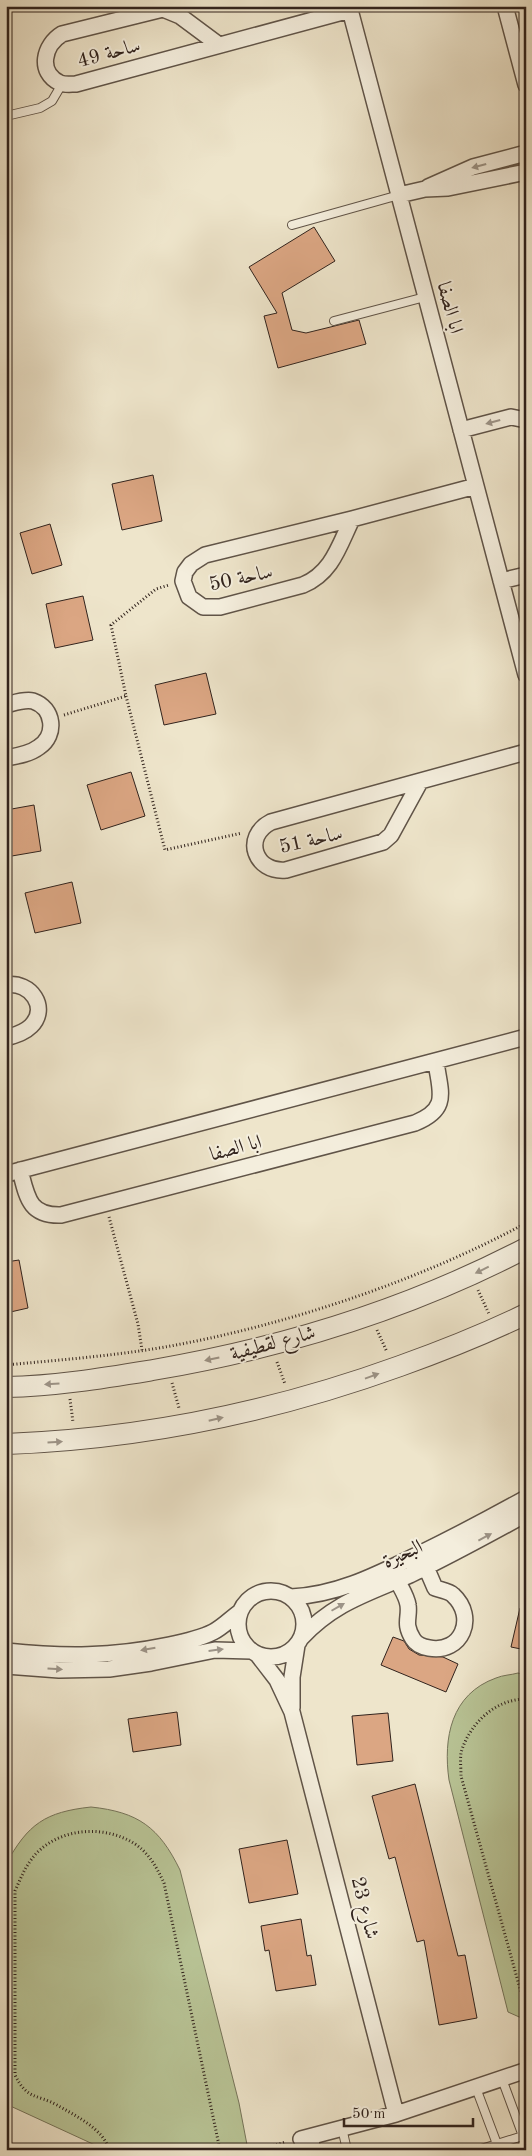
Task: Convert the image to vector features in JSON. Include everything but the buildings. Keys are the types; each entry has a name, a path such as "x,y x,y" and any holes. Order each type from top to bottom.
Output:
{"street":[{"path":"505,6 526,85"},
{"name":"ساحة 49","path":"219,46 171,12 163,9 152,10 62,34 54,39 45,57 46,68 52,78 62,84 76,84 219,46 349,8"},
{"name":"ابا الصفا","path":"349,8 526,675"},
{"path":"425,189 472,167 526,153"},
{"path":"399,195 425,189 448,188 526,172"},
{"path":"461,430 511,417 526,420"},
{"name":"ساحة 50","path":"352,519 323,574 316,580 212,608 196,604 189,597 183,581 185,572 191,564 205,554 352,519 476,486"},
{"path":"501,581 526,575"},
{"path":"6,705 31,701 46,709 52,729 47,739 39,747 6,758"},
{"name":"ساحة 51","path":"420,782 391,835 383,842 279,871 264,865 258,858 254,845 260,829 271,822 526,752"},
{"path":"6,985 19,984 26,987 32,992 38,1010 35,1021 31,1026 22,1033 6,1038"},
{"name":"ابا الصفا","path":"436,1062 441,1096 438,1108 430,1117 415,1123 106,1204 61,1215 48,1215 37,1210 27,1198 13,1172 526,1037"},
{"name":"شارع لقطيفية","path":"6,1387 68,1383 168,1367 272,1346 369,1315 471,1275 526,1248"},
{"path":"6,1444 76,1440 183,1426 291,1401 394,1368 496,1328 526,1314"},
{"name":"البحيرة","path":"299,1641 315,1623 334,1609 397,1580 526,1498"},
{"name":"البحيرة","path":"291,1597 320,1595 427,1561 526,1514"},
{"path":"397,1580 408,1606 406,1622 414,1640 423,1647 439,1650 450,1646 462,1635 466,1619 461,1606 453,1594 435,1588 427,1561"},
{"path":"6,1651 92,1663 151,1663 215,1650 254,1653 264,1657 279,1656 292,1650 299,1641 304,1623 303,1616 291,1597 277,1591 262,1592 249,1599 240,1612 205,1636 92,1663 59,1670 6,1666"},
{"path":"240,1612 238,1626 241,1640 254,1653"},
{"name":"شارع 23","path":"292,1712 292,1677 299,1641"},
{"name":"شارع 23","path":"254,1653 277,1680 292,1712 396,2114"},
{"path":"311,2141 342,2128 396,2114 524,2071"}],"lane":[{"path":"6,116 46,105 52,101 62,84"},
{"path":"292,225 399,195"},
{"path":"334,322 426,297"},
{"path":"478,2150 524,2135 502,2079"},
{"path":"476,2088 497,2144"},
{"path":"342,2128 347,2150"}],"path":[{"path":"183,581 156,589 111,625 126,696 165,850 260,829"},
{"path":"50,719 126,696"},
{"path":"106,1204 138,1324 142,1350"},
{"path":"6,1365 86,1358 142,1350 251,1328 338,1302 416,1275 494,1240 526,1223"},
{"path":"471,1275 496,1328"},
{"path":"369,1315 394,1368"},
{"path":"272,1346 291,1401"},
{"path":"168,1367 183,1426"},
{"path":"68,1383 76,1440"},
{"path":"526,1700 501,1704 482,1716 468,1734 461,1754 461,1776 522,1996 526,1998"},
{"path":"109,2150 101,2134 55,2104 37,2098 27,2092 20,2085 15,2075 15,1891 25,1868 41,1849 63,1836 87,1831 112,1833 135,1844 153,1861 164,1883 220,2150"},
{"path":"256,2150 311,2141"}],"green space":[{"path":"518,1673 526,1675 526,2020 508,2012 449,1780 447,1764 449,1733 453,1719 460,1706 481,1685 499,1677"},
{"path":"91,1807 122,1813 145,1824 164,1843 180,1870 239,2103 248,2150 95,2150 95,2145 6,2104 6,1864 22,1839 40,1822 61,1812"}]}
